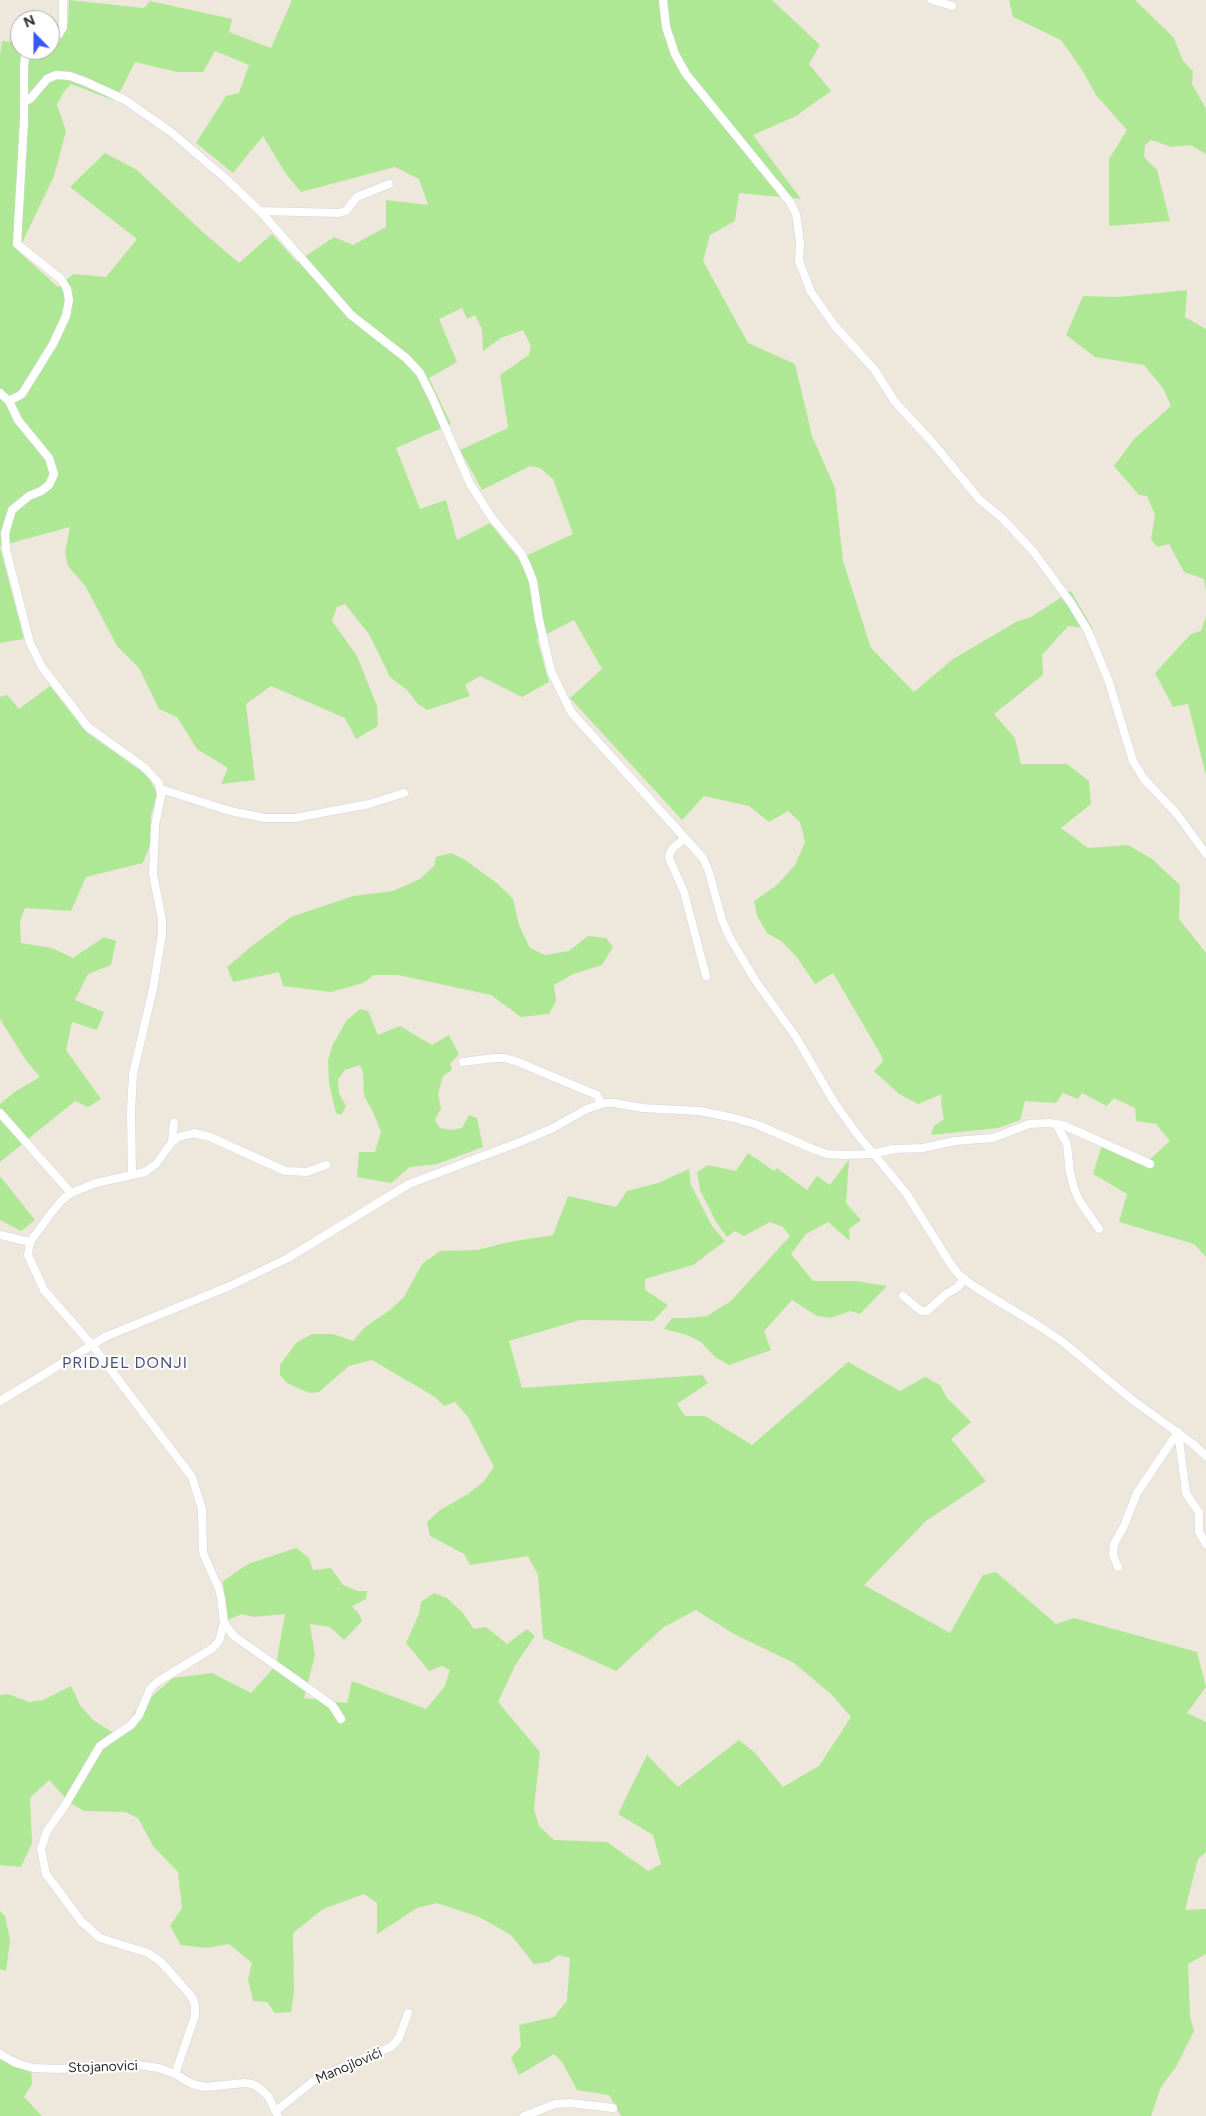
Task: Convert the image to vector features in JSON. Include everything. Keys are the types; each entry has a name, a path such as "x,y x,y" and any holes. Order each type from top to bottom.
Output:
{"street":[{"path":"60,32 63,27 63,0"},
{"path":"663,0 666,27 675,54 686,74 790,202 796,214 800,242 799,261 811,292 834,325 874,369 895,402 933,443 979,499 1003,519 1033,551 1071,603 1088,631 1109,682 1133,761 1144,779 1177,814 1206,854"},
{"path":"932,0 952,6"},
{"path":"9,401 22,394 53,344 66,316 68,300 67,289 61,279 18,244 25,60"},
{"path":"24,102 30,100 47,79 56,75 70,76 124,100 171,132 225,178 260,212 351,315 406,358 420,373 470,484 492,518 521,553 527,566 533,581 539,620 551,671 571,712 703,858 722,920 730,938 764,995 796,1037 834,1102 873,1154 906,1193 952,1266 975,1287 1063,1342 1206,1456"},
{"path":"260,212 339,213 346,211 357,197 389,184"},
{"path":"0,393 9,401 18,420 49,458 54,474 49,485 29,496 12,510 5,533 6,550 30,643 42,667 88,727 144,767 154,776 161,789 153,848 154,874 162,920 162,934 153,989 133,1074 131,1112 132,1176"},
{"path":"161,789 230,811 265,818 287,818 330,812 404,793"},
{"path":"685,838 673,848 670,858 684,892 700,946 706,976"},
{"path":"463,1062 505,1058 592,1093 597,1096 601,1104"},
{"path":"0,1402 107,1336 230,1286 270,1267 421,1178 520,1142 601,1104 614,1103 642,1108 700,1111 734,1118 758,1125 827,1154 873,1154 893,1149 923,1148 955,1141 993,1138 1029,1124 1056,1124 1063,1125 1150,1164"},
{"path":"0,1113 71,1193"},
{"path":"172,1142 174,1123"},
{"path":"1056,1124 1067,1144 1070,1173 1074,1188 1079,1200 1099,1229"},
{"path":"175,2074 195,2016 195,2005 192,1997 161,1962 148,1953 100,1938 82,1921 46,1874 41,1849 47,1831 64,1807 100,1746 131,1725 139,1715 150,1689 157,1682 212,1648 220,1641 224,1623 220,1590 203,1553 202,1509 192,1477 92,1345 54,1303 41,1284 28,1255 30,1242 52,1212 71,1193 96,1183 145,1172 156,1164 172,1142 187,1134 202,1134 292,1172 307,1172 326,1165"},
{"path":"0,1235 30,1242"},
{"path":"903,1296 921,1311 927,1311 946,1294 958,1287 964,1278"},
{"path":"1178,1432 1186,1493 1199,1513 1199,1532 1206,1544"},
{"path":"1118,1567 1113,1555 1114,1544 1124,1526 1132,1502 1178,1432"},
{"path":"224,1623 239,1640 332,1705 341,1720"},
{"name":"Manojlovići","path":"277,2114 317,2078 391,2047 399,2038 408,2012"},
{"name":"Stojanovici","path":"0,2054 16,2063 33,2068 58,2069 138,2065 159,2068 175,2074 192,2084 205,2087 244,2083 252,2084 264,2091 277,2114"},
{"path":"524,2116 555,2104 570,2103 613,2108"}],"green space":[{"path":"69,0 144,8 150,1 232,19 229,32 271,48 292,0 772,0 820,45 809,64 831,91 796,116 753,135 801,199 739,193 735,221 710,235 703,261 748,343 795,364 812,436 835,488 843,561 871,648 914,692 953,659 1016,622 1031,617 1071,591 1093,629 1068,626 1042,655 1043,675 994,714 1015,738 1021,764 1067,764 1089,781 1091,804 1061,828 1088,848 1128,845 1152,859 1180,885 1179,919 1206,953 1206,1257 1194,1244 1119,1222 1127,1194 1093,1174 1103,1142 1149,1160 1170,1141 1156,1124 1136,1121 1135,1108 1114,1098 1107,1106 1082,1093 1078,1099 1063,1093 1056,1103 1025,1101 1020,1120 998,1128 931,1135 934,1126 944,1119 941,1103 942,1094 918,1104 899,1094 874,1071 883,1061 881,1055 833,973 815,984 796,956 781,941 767,933 757,916 754,901 777,885 795,865 805,842 800,822 788,811 769,822 749,806 704,796 682,820 570,698 602,669 574,620 537,639 549,682 522,697 480,676 465,685 470,696 427,710 418,704 407,690 390,677 369,634 345,604 337,607 332,621 357,656 377,706 378,726 356,739 345,718 271,686 246,704 255,780 221,784 228,768 197,749 177,717 159,709 139,668 117,646 86,587 68,566 65,552 70,527 0,546 0,55 2,41 10,42 10,60 60,60 60,25 68,24","holes":["215,51 249,65 239,93 226,96 196,143 233,173 263,136 286,174 301,192 395,167 419,179 428,205 386,200 386,227 353,245 334,237 297,262 272,234 239,263 137,170 105,153 70,187 137,239 106,277 73,274 58,287 18,251 54,176 66,131 57,105 63,93 71,84 113,100 121,90 135,62 177,72 203,72","462,308 467,319 475,315 482,329 483,351 501,338 523,330 531,346 529,355 500,375 508,428 460,450 482,490 530,466 540,468 553,479 573,534 519,559 490,523 457,540 446,500 420,509 396,448 451,424 429,378 457,362 439,319"]},
{"path":"1009,0 1135,0 1174,38 1183,61 1193,71 1192,84 1206,109 1206,154 1190,145 1172,147 1151,140 1145,145 1144,157 1157,170 1170,221 1109,226 1109,159 1127,130 1096,95 1082,70 1061,40 1013,17"},
{"path":"1187,290 1185,317 1206,329 1206,590 1204,579 1184,572 1169,544 1157,547 1151,539 1155,515 1147,496 1139,495 1114,466 1134,439 1171,406 1163,388 1144,365 1095,357 1066,335 1083,296 1118,297"},
{"path":"0,547 24,639 0,643"},
{"path":"1206,616 1206,775 1188,704 1173,707 1155,673 1191,634 1201,631"},
{"path":"50,686 86,732 148,776 157,793 151,816 150,845 143,863 86,877 71,911 25,908 20,921 21,943 52,948 73,958 104,937 116,941 111,965 88,974 75,1000 104,1012 97,1030 72,1022 66,1050 101,1099 88,1107 75,1101 0,1162 0,1104 16,1091 40,1077 25,1059 0,1019 0,697 7,695 19,709"},
{"path":"451,853 464,859 498,884 513,899 519,925 530,948 545,955 569,951 588,936 606,938 613,947 602,965 573,974 554,985 556,1001 549,1014 521,1017 491,995 398,975 374,975 363,983 331,992 283,986 279,972 233,982 227,967 291,917 353,896 393,891 420,879 434,866 436,857"},
{"path":"360,1009 368,1011 378,1035 400,1026 432,1045 449,1035 459,1054 450,1064 452,1070 443,1076 438,1094 441,1108 435,1120 440,1128 452,1130 462,1128 469,1115 477,1118 483,1147 437,1164 410,1167 391,1183 357,1177 359,1152 375,1152 381,1132 364,1096 363,1072 360,1065 345,1070 338,1079 339,1093 346,1106 341,1115 336,1113 329,1083 328,1060 333,1044 347,1020"},
{"path":"748,1153 774,1171 777,1168 807,1190 817,1176 830,1185 849,1159 846,1203 861,1220 849,1229 850,1241 828,1222 806,1234 791,1254 813,1281 855,1281 887,1286 860,1314 850,1311 831,1318 817,1316 792,1300 764,1331 771,1350 729,1365 715,1357 701,1342 687,1335 664,1329 672,1318 707,1316 731,1301 790,1236 783,1227 770,1222 744,1236 735,1231 727,1237 716,1222 700,1190 697,1172 708,1165 736,1171"},
{"path":"689,1169 691,1185 712,1226 725,1241 693,1265 645,1279 645,1290 668,1305 653,1321 580,1320 509,1341 522,1388 702,1375 708,1383 677,1404 685,1416 705,1416 752,1445 848,1362 900,1391 925,1377 940,1385 947,1398 971,1422 951,1439 986,1481 926,1521 864,1585 950,1633 983,1575 996,1572 1056,1624 1074,1618 1197,1652 1206,1687 1187,1713 1206,1722 1206,1852 1198,1859 1185,1910 1206,1909 1206,1954 1188,1964 1190,2016 1194,2031 1176,2067 1161,2087 1151,2116 621,2116 609,2095 577,2090 562,2062 554,2054 519,2075 511,2058 521,2046 519,2025 554,2017 567,2001 570,1958 558,1955 549,1962 534,1964 511,1935 479,1917 437,1903 417,1908 377,1934 377,1903 364,1894 323,1909 293,1933 294,1992 291,2012 275,2013 267,2002 253,2001 248,1979 252,1963 229,1944 206,1948 181,1945 170,1926 182,1908 178,1872 153,1846 138,1818 125,1812 84,1811 70,1803 49,1780 30,1798 32,1843 21,1867 0,1865 0,1695 8,1694 29,1702 43,1700 71,1686 80,1705 93,1720 120,1737 135,1711 173,1678 212,1673 251,1693 276,1665 285,1614 253,1617 242,1614 225,1621 223,1581 248,1564 296,1548 309,1558 313,1570 331,1568 343,1585 358,1591 367,1591 366,1599 352,1606 362,1621 344,1640 330,1627 310,1624 315,1655 304,1698 347,1703 352,1681 426,1709 445,1686 450,1670 442,1666 429,1671 406,1643 419,1614 421,1602 434,1593 447,1598 462,1612 474,1629 486,1627 507,1644 527,1629 535,1636 516,1664 498,1702 540,1752 534,1809 539,1826 554,1840 607,1842 648,1871 661,1864 653,1835 618,1814 647,1755 678,1787 739,1740 754,1752 783,1787 819,1766 851,1717 832,1695 794,1663 734,1634 696,1610 664,1627 616,1671 543,1638 538,1575 528,1556 470,1565 464,1554 430,1536 427,1522 440,1510 468,1494 483,1482 494,1467 468,1417 455,1402 444,1406 435,1397 372,1360 349,1366 319,1392 309,1393 287,1383 280,1375 280,1365 296,1343 312,1334 333,1334 353,1341 365,1327 390,1310 404,1297 422,1264 440,1251 477,1250 509,1242 553,1235 568,1196 616,1207 627,1191 658,1183"},
{"path":"0,1176 35,1220 21,1231 0,1220"},
{"path":"0,1911 5,1916 10,1940 6,1971 0,1969"},
{"path":"0,2057 31,2068 32,2084 24,2097 42,2116 0,2116"}],"district":[{"name":"PRIDJEL DONJI","path":"125,1363"}]}
